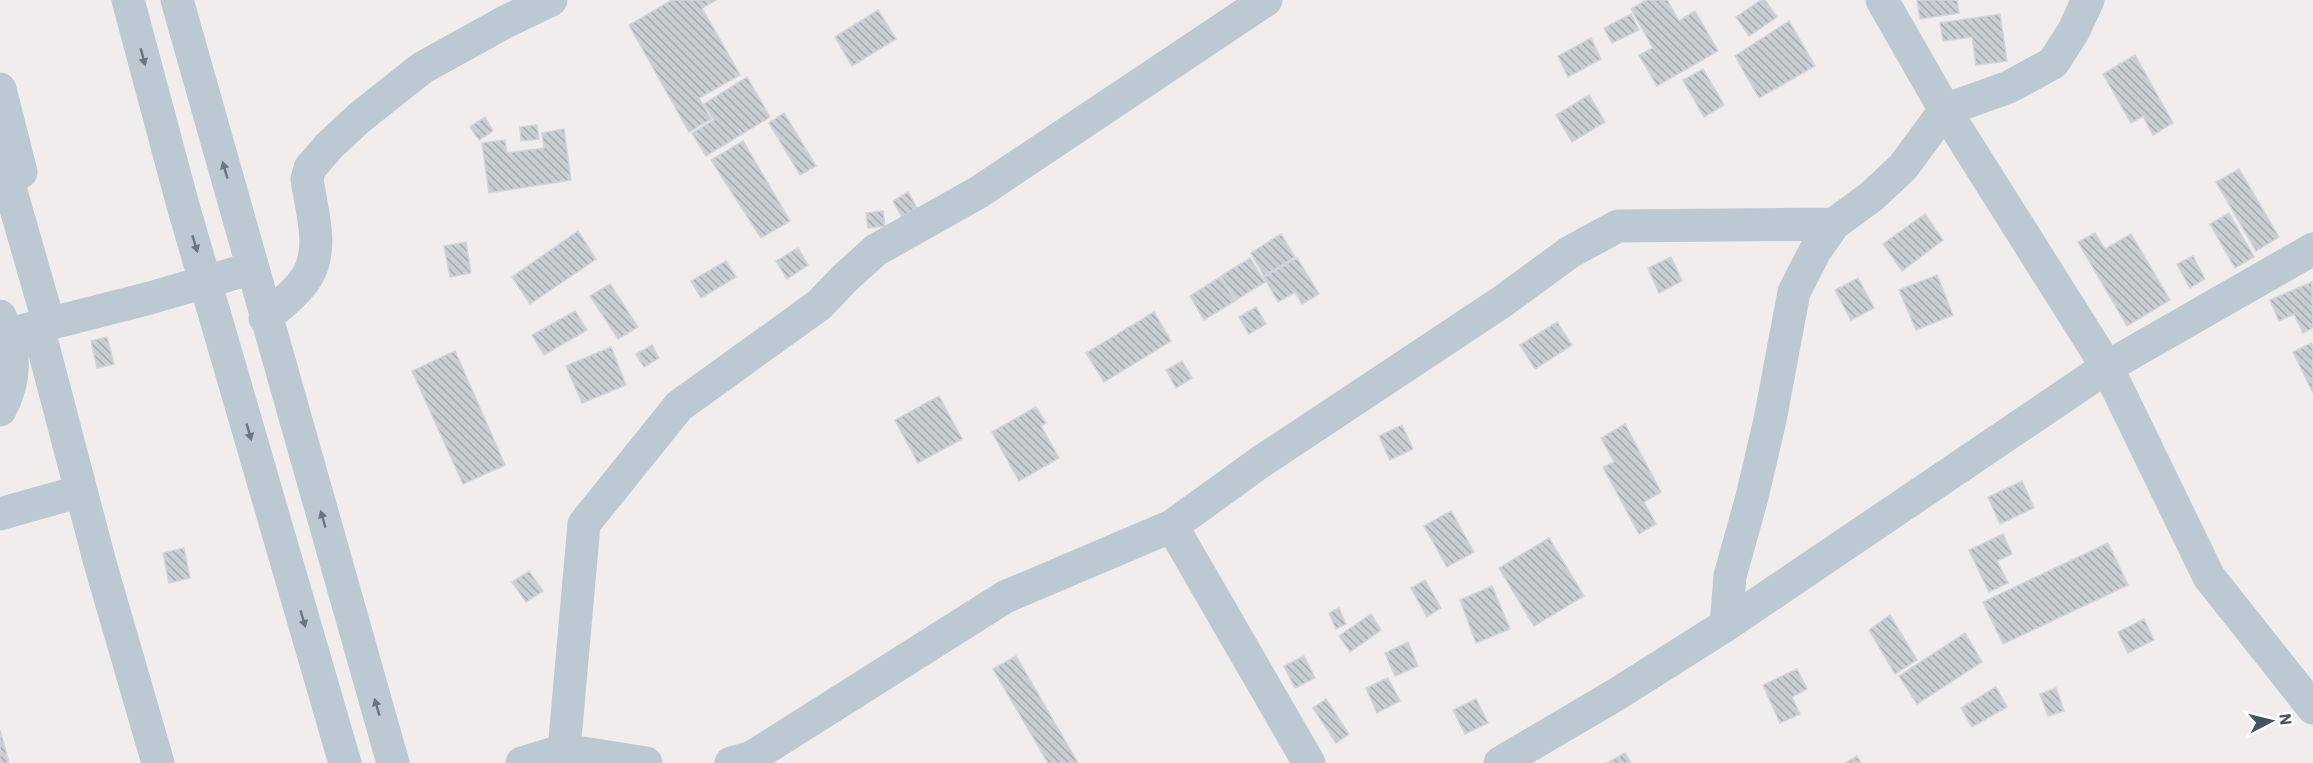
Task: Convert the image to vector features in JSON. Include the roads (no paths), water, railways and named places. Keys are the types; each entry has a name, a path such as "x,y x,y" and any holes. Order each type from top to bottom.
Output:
{"street":[{"path":"128,0 182,202 345,763"},
{"path":"177,0 393,763"},
{"path":"266,318 296,291 309,274 316,250 306,179 310,168 329,146 359,118 422,69 507,21 551,0"},
{"path":"564,750 584,524 679,406 819,305 876,250 979,192 1266,0"},
{"path":"1882,0 1945,110 2107,368 2209,577 2313,708"},
{"path":"1726,625 1730,576 1770,420 1794,292 1815,251 1834,224 1872,196 1903,167 1945,110 2009,87 2053,63 2073,32 2088,0"},
{"path":"0,89 21,172 3,164"},
{"path":"3,164 24,325 81,491 158,763"},
{"path":"730,763 752,757 1005,597 1172,526 1259,463 1503,302 1570,252 1618,226 1834,224"},
{"path":"1500,763 1617,694 1726,625 2107,368 2313,249"},
{"path":"24,325 253,268"},
{"path":"0,410 8,395 24,325"},
{"path":"0,514 81,491"},
{"path":"1172,526 1309,763"},
{"path":"522,763 564,750 646,763"}]}
